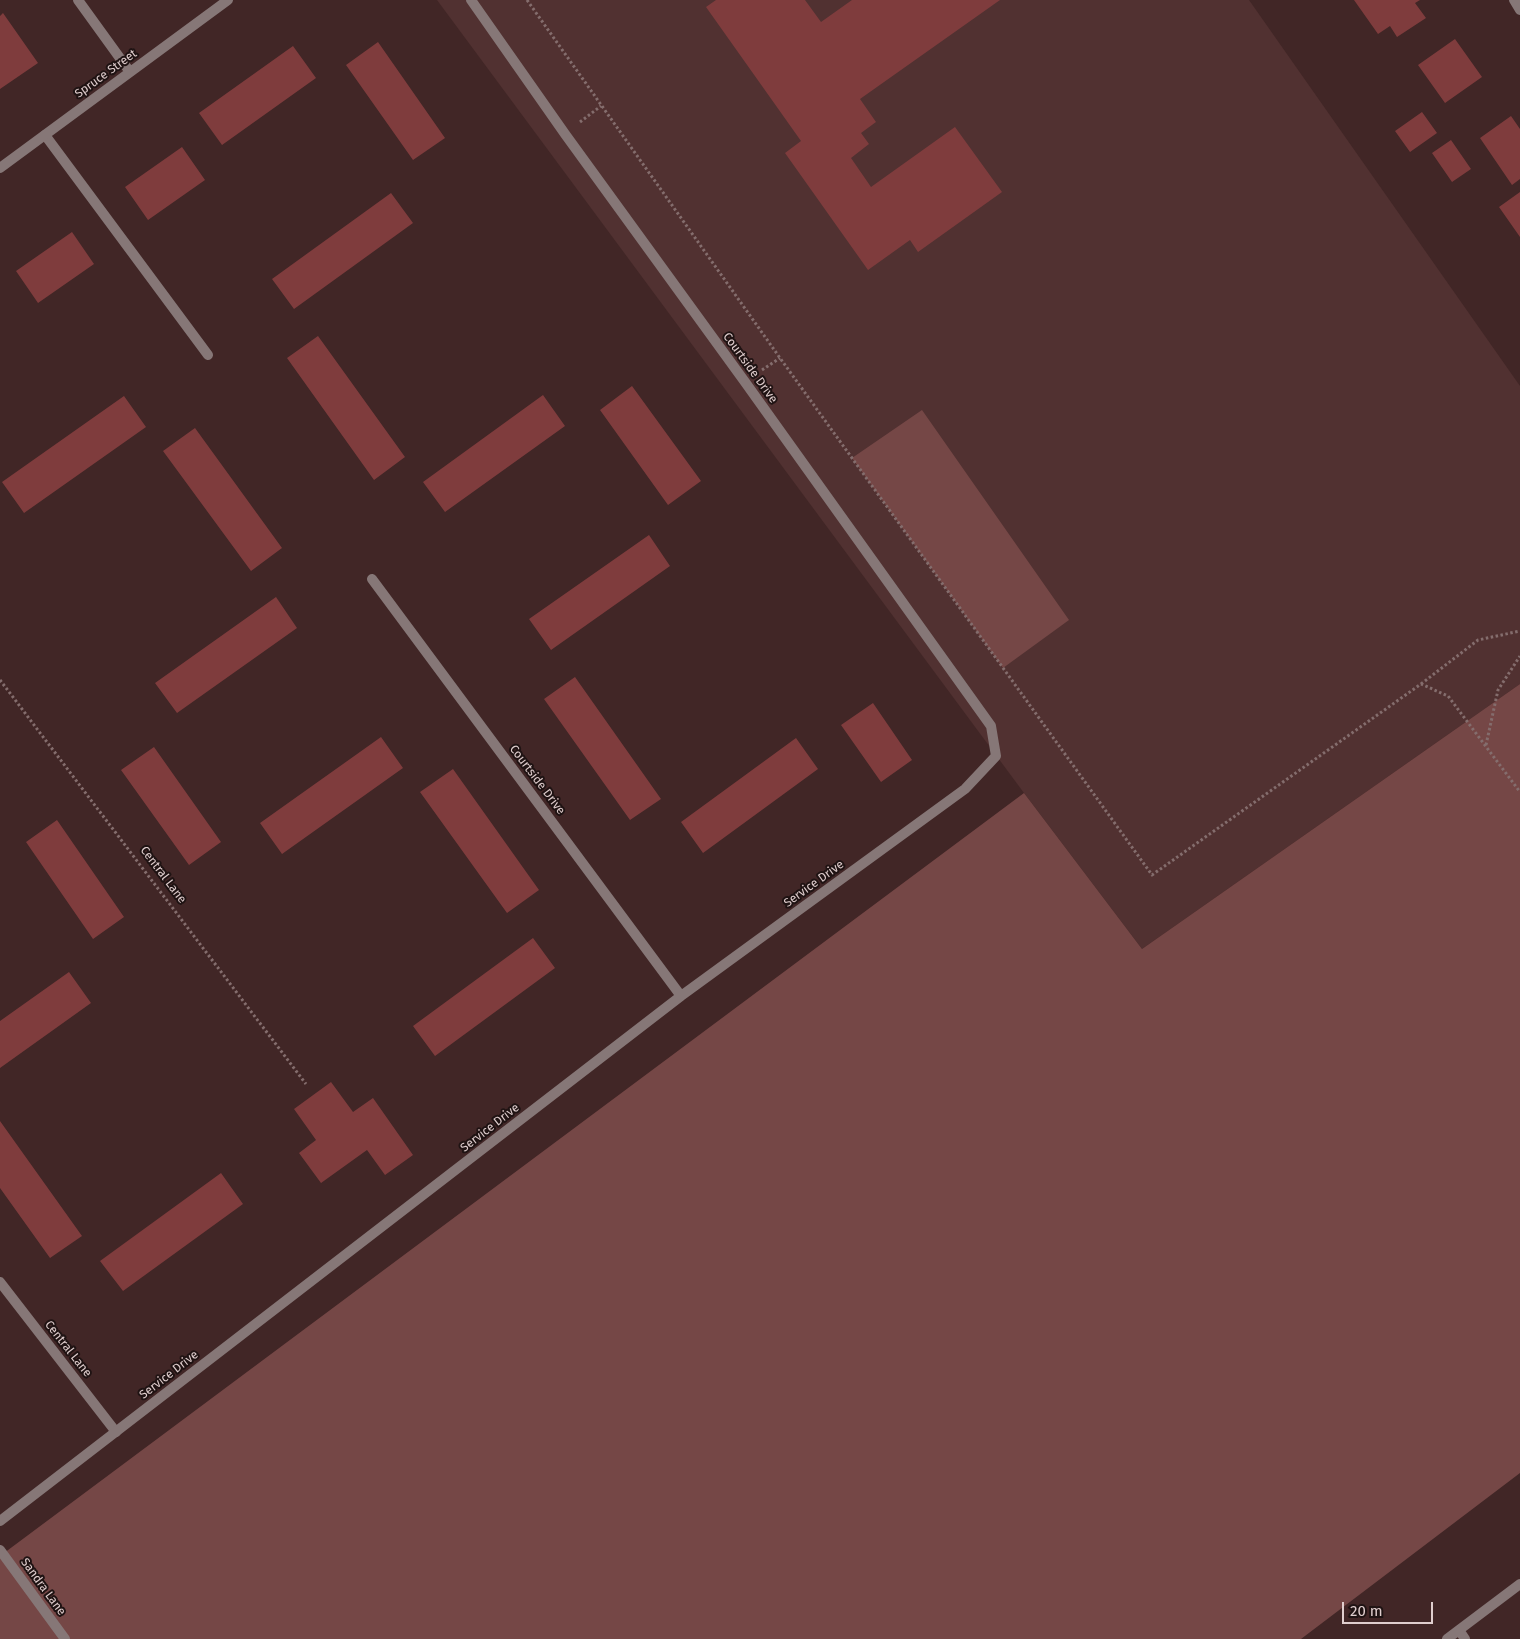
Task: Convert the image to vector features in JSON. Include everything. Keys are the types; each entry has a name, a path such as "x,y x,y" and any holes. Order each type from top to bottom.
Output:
{"street":[{"path":"78,0 130,72"},
{"name":"Spruce Street","path":"0,168 228,0"},
{"name":"Courtside Drive","path":"471,0 570,142 991,726 996,756"},
{"path":"1514,0 1520,10"},
{"path":"45,135 208,355"},
{"name":"Courtside Drive","path":"372,579 681,996"},
{"name":"Service Drive","path":"0,1521 681,996 965,789 996,756"},
{"name":"Central Lane","path":"0,1282 116,1432"},
{"name":"Sandra Lane","path":"0,1550 65,1639"},
{"path":"1447,1639 1462,1635 1520,1584"}],"path":[{"path":"527,0 780,358 1152,875 1421,684 1478,640 1520,632"},
{"path":"1485,745 1498,690 1520,656"},
{"name":"Central Lane","path":"0,680 306,1084"},
{"path":"1421,684 1448,696 1520,792"}],"shaded area":[{"path":"437,0 1249,0 1520,386 1520,684 1142,949 1024,793"},
{"path":"922,410 1069,620 1003,668 852,458"},
{"path":"1520,684 1520,1473 1301,1639 0,1639 0,1556 1024,793 1142,949"}],"building":[{"path":"716,0 805,0 821,22 852,0 1000,0 860,99 876,122 861,133 869,144 851,158 871,187 955,127 1002,192 918,252 910,240 868,270 785,153 801,141 706,7"},
{"path":"1354,0 1420,0 1415,3 1426,18 1397,37 1390,26 1378,34"},
{"path":"3,13 38,63 0,89 0,16"},
{"path":"1455,39 1482,77 1445,103 1418,65"},
{"path":"378,42 445,138 413,160 346,65"},
{"path":"293,46 316,78 222,145 199,113"},
{"path":"1422,112 1437,133 1410,152 1395,131"},
{"path":"1511,116 1520,129 1520,179 1512,185 1480,138"},
{"path":"1451,140 1471,169 1452,182 1432,153"},
{"path":"182,147 205,180 148,220 125,187"},
{"path":"1520,192 1520,237 1499,207"},
{"path":"391,193 413,223 294,309 272,279"},
{"path":"72,232 94,264 38,303 16,271"},
{"path":"318,336 405,457 374,480 287,358"},
{"path":"632,386 701,481 668,505 600,410"},
{"path":"543,395 565,426 445,512 423,482"},
{"path":"124,396 146,427 24,513 2,482"},
{"path":"195,428 282,548 251,571 163,451"},
{"path":"649,535 670,566 551,650 529,619"},
{"path":"276,597 297,628 177,713 155,683"},
{"path":"575,677 661,799 630,820 544,699"},
{"path":"873,703 912,760 881,782 841,725"},
{"path":"381,737 403,768 282,854 260,823"},
{"path":"796,738 818,769 703,853 681,822"},
{"path":"154,747 221,842 189,865 121,770"},
{"path":"453,769 539,890 507,913 420,792"},
{"path":"57,820 124,917 93,939 26,842"},
{"path":"533,938 555,968 435,1056 413,1026"},
{"path":"69,972 91,1003 0,1068 0,1021"},
{"path":"331,1082 353,1112 373,1098 413,1155 385,1175 367,1150 321,1183 299,1153 316,1140 294,1109"},
{"path":"0,1121 82,1236 50,1258 0,1188"},
{"path":"221,1173 243,1204 123,1291 100,1261"}]}
